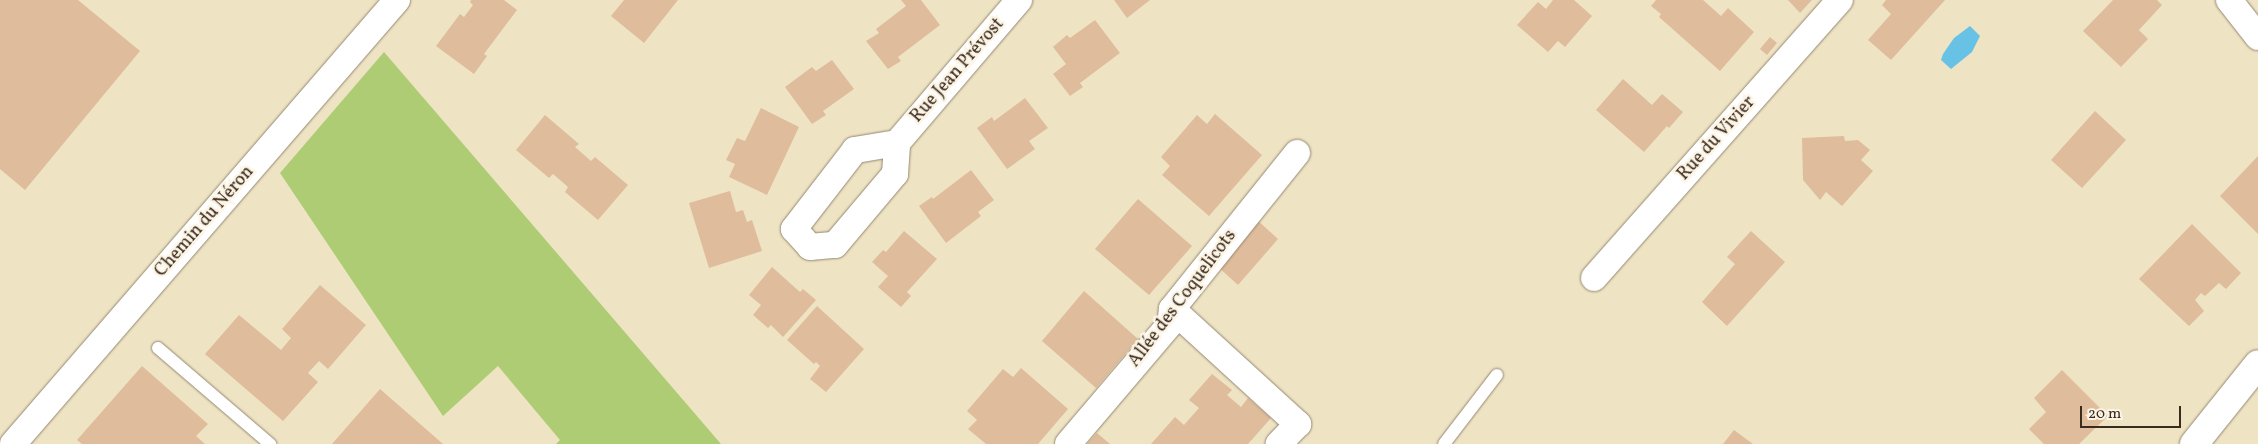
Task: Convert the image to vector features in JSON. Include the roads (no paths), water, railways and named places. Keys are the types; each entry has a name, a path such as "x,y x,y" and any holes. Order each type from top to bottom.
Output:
{"street":[{"name":"Chemin du Néron","path":"12,444 397,0"},
{"name":"Rue Jean Prévost","path":"897,143 1020,0"},
{"name":"Rue du Vivier","path":"1594,278 1840,0"},
{"path":"2230,0 2258,37"},
{"name":"Allée des Coquelicots","path":"1068,444 1170,324 1172,308 1297,153"},
{"path":"1172,308 1298,424 1279,444"},
{"path":"2194,444 2258,364"}],"lane":[{"path":"158,348 270,444"},
{"path":"1444,444 1497,375"}],"water":[{"path":"1970,26 1980,36 1972,52 1951,69 1941,60 1943,54 1954,38"}]}
